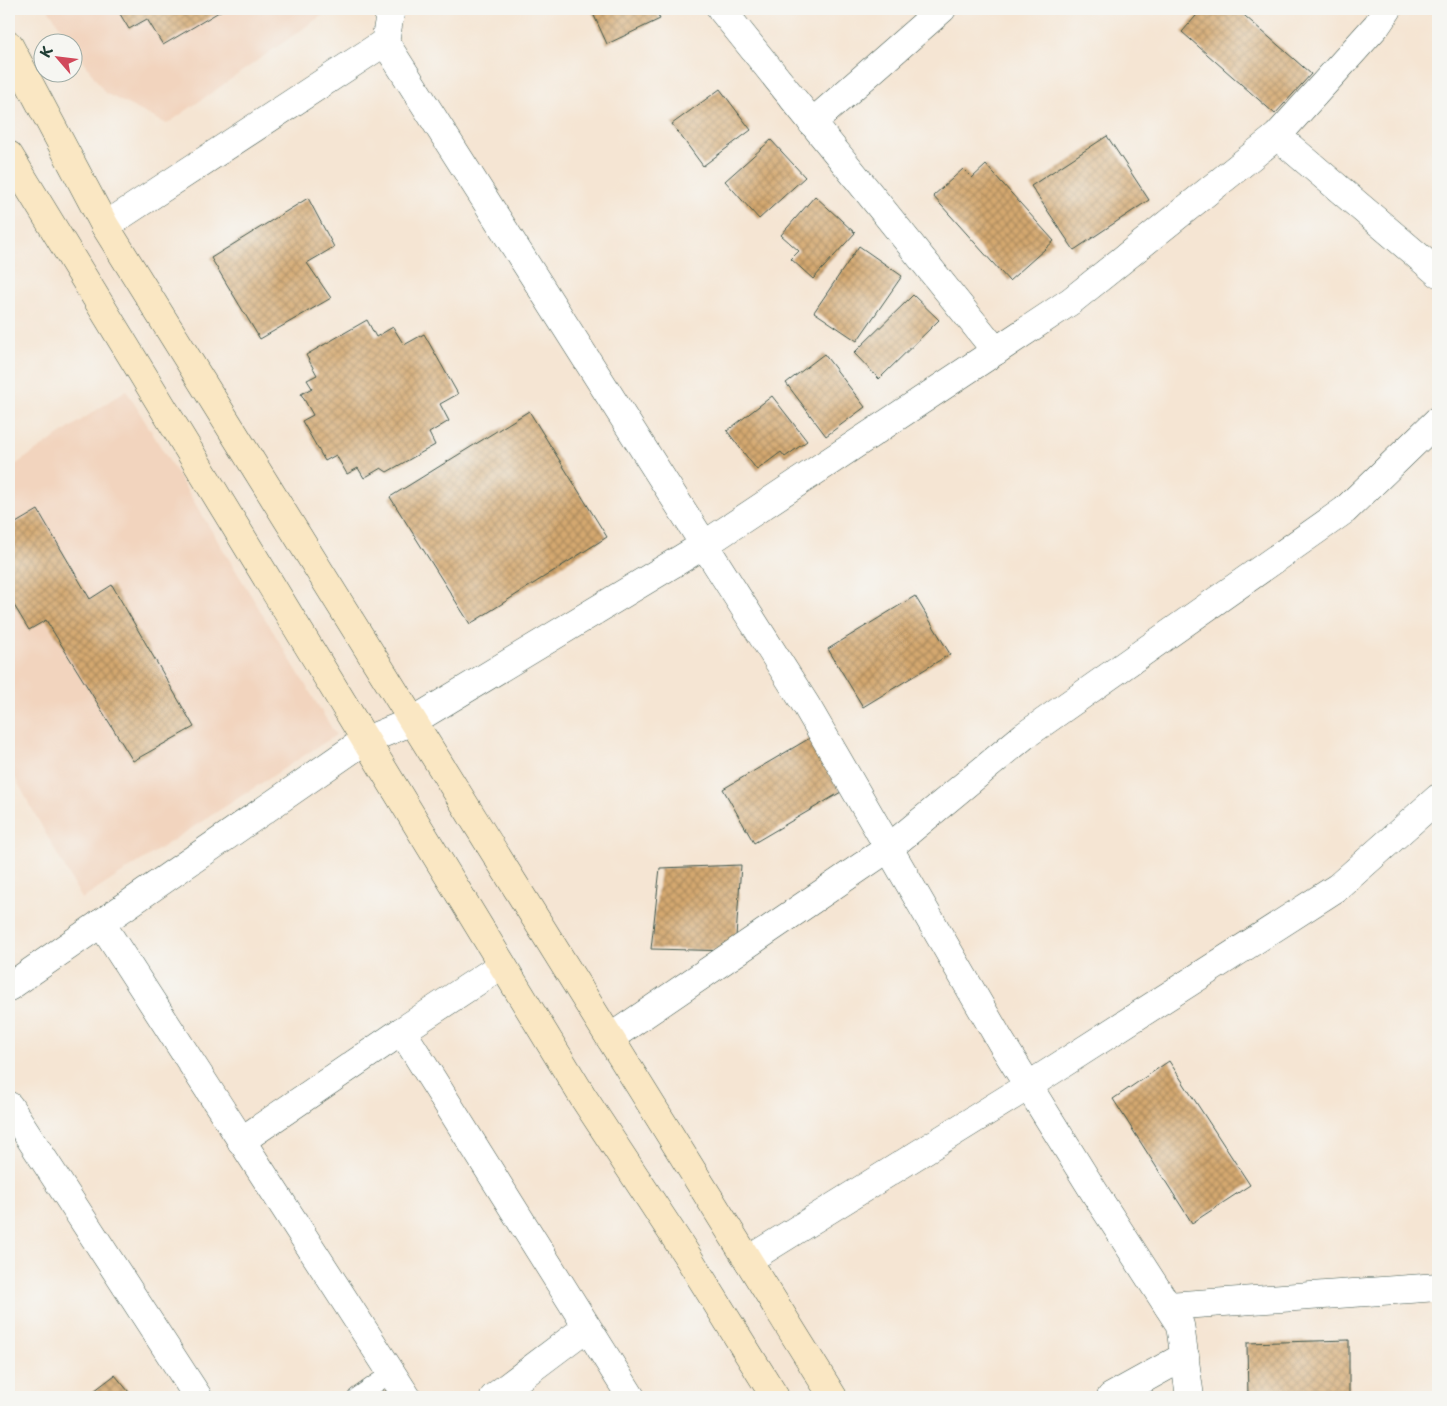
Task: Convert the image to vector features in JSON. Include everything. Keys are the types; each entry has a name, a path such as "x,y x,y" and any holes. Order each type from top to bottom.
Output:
{"main road":[{"path":"9,45 105,226 833,1397"},
{"path":"9,155 364,741 583,1097 688,1257 774,1397"}],"street":[{"path":"391,9 385,42 806,705 1028,1086 1180,1325 1190,1397"},
{"path":"720,9 996,351"},
{"path":"812,123 942,9"},
{"path":"9,987 364,741 413,721 704,545 1071,301 1277,136 1377,25 1388,9"},
{"path":"105,226 385,42"},
{"path":"1277,136 1438,273"},
{"path":"610,1038 890,847 1024,736 1346,510 1438,420"},
{"path":"748,1260 1028,1086 1338,887 1438,798"},
{"path":"101,923 407,1397"},
{"path":"241,1141 502,965"},
{"path":"402,1031 631,1397"},
{"path":"9,1106 198,1397"},
{"path":"1168,1306 1438,1287"},
{"path":"494,1397 587,1327"},
{"path":"1111,1397 1185,1356"}],"lane":[{"path":"357,1397 391,1373"}],"shaded area":[{"path":"48,9 331,9 167,124 105,93 82,59 82,32 64,32"},
{"path":"126,390 336,735 82,899 9,767 9,469"}],"building":[{"path":"117,9 224,9 163,45 147,19 129,29"},
{"path":"591,9 655,9 660,19 607,44"},
{"path":"1202,9 1237,9 1311,74 1275,114 1182,32"},
{"path":"720,89 751,130 703,166 672,124"},
{"path":"1107,136 1149,200 1074,250 1031,186"},
{"path":"771,140 805,177 759,219 725,181"},
{"path":"986,165 1054,241 1009,281 933,196 963,169 972,178"},
{"path":"815,196 855,233 813,279 791,259 799,251 781,235"},
{"path":"308,198 334,247 307,263 331,298 260,339 211,258"},
{"path":"859,246 902,276 857,341 814,312"},
{"path":"913,295 939,320 879,379 854,353"},
{"path":"367,320 376,337 393,327 404,345 424,334 458,394 440,404 449,421 429,433 435,445 387,472 381,468 364,478 358,468 347,474 336,455 325,461 302,421 313,415 301,394 312,388 307,380 317,375 306,355"},
{"path":"824,354 865,407 826,436 786,383"},
{"path":"772,396 807,441 785,457 781,452 757,470 727,431"},
{"path":"529,411 607,537 470,624 390,497"},
{"path":"38,510 90,599 112,585 194,727 133,761 46,620 29,630 9,597 9,527"},
{"path":"915,596 950,654 863,707 828,649"},
{"path":"810,738 841,792 754,843 723,789"},
{"path":"741,865 735,951 651,949 660,868"},
{"path":"1169,1061 1250,1185 1192,1223 1113,1099"},
{"path":"1349,1340 1349,1397 1248,1397 1247,1343"},
{"path":"115,1375 133,1397 86,1397"},
{"path":"386,1391 391,1397 377,1397"}]}
